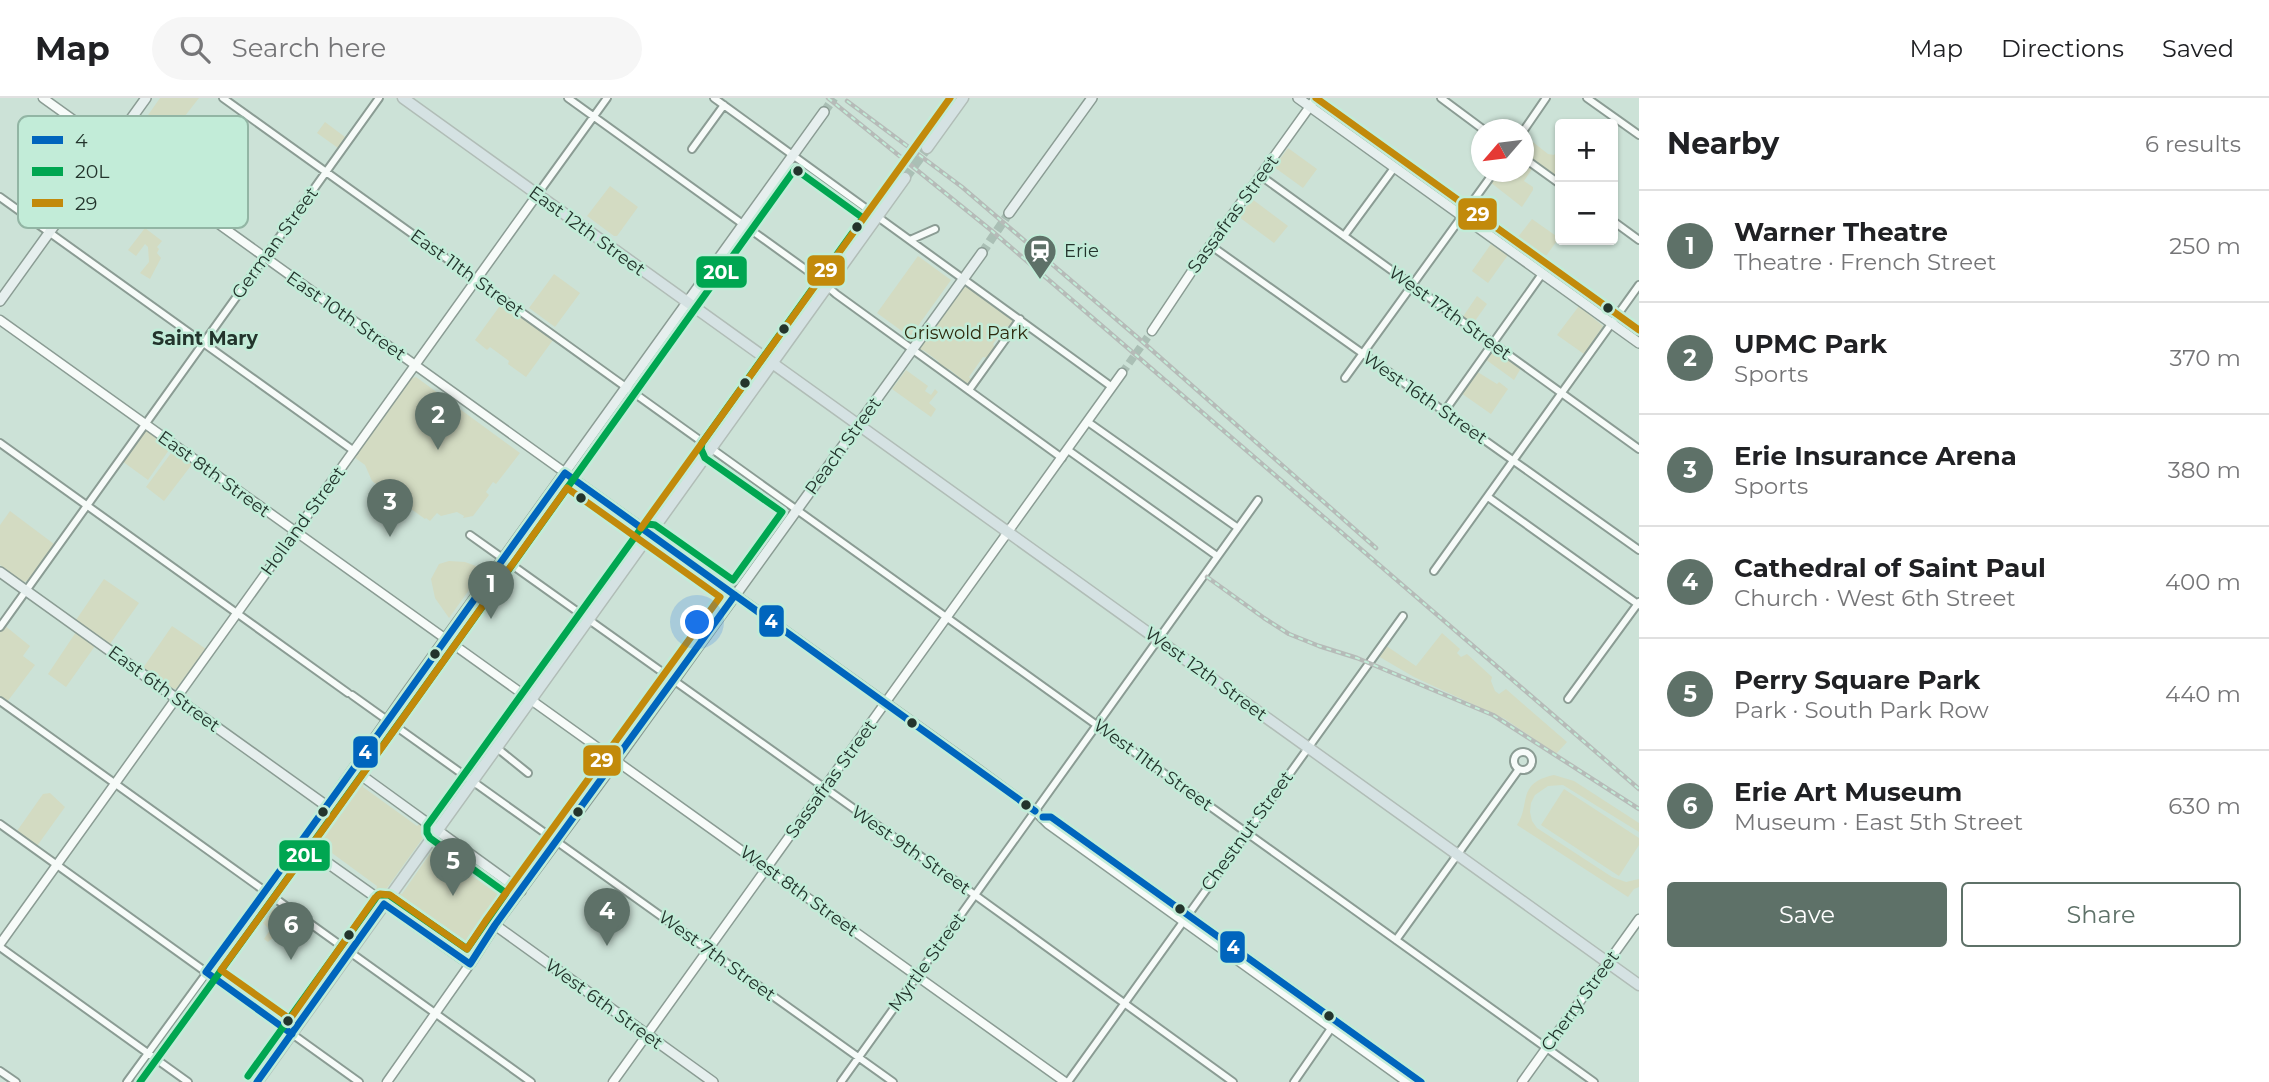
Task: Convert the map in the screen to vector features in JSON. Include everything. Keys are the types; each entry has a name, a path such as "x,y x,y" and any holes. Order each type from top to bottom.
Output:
{"main road":[{"path":"133,116 146,98"},
{"name":"East 12th Street","path":"403,98 772,364"},
{"path":"927,148 962,98"},
{"path":"1009,213 1092,98"},
{"path":"1297,98 1639,344"},
{"path":"470,964 301,844 387,720 824,112"},
{"path":"257,1082 905,178"},
{"path":"0,301 52,228"},
{"name":"Peach Street","path":"470,964 495,925 982,253"},
{"name":"West 12th Street","path":"772,364 1639,985"},
{"name":"East 6th Street","path":"0,572 328,807"},
{"path":"354,770 521,891"},
{"name":"West 6th Street","path":"495,925 713,1082"}],"street":[{"name":"East 10th Street","path":"43,98 68,116"},
{"name":"East 11th Street","path":"223,98 711,449"},
{"name":"German Street","path":"0,627 379,98"},
{"path":"568,98 1062,458"},
{"name":"Holland Street","path":"0,946 607,98"},
{"path":"714,98 1112,387"},
{"name":"Sassafras Street","path":"1152,331 1210,245 1317,98"},
{"path":"1441,98 1471,120"},
{"path":"1532,119 1546,98"},
{"path":"1587,98 1639,135"},
{"path":"692,149 724,105"},
{"path":"1534,165 1557,182"},
{"path":"1344,236 1394,167"},
{"name":"West 17th Street","path":"1261,176 1639,449"},
{"path":"1345,379 1487,182"},
{"path":"0,197 18,210"},
{"path":"1618,225 1639,240"},
{"path":"43,228 354,451"},
{"name":"East 10th Street","path":"224,228 886,703 1035,811 1048,824 1260,970 1409,1080 1421,1082"},
{"path":"910,240 935,229"},
{"name":"West 16th Street","path":"1210,245 1639,550"},
{"path":"1444,412 1542,274"},
{"path":"1434,570 1639,285"},
{"path":"969,390 1020,319"},
{"name":"East 8th Street","path":"0,320 531,700"},
{"name":"Sassafras Street","path":"613,1082 1122,373"},
{"path":"1088,422 1238,528"},
{"name":"West 7th Street","path":"0,443 892,1082"},
{"name":"West 11th Street","path":"711,449 1594,1082"},
{"path":"1068,450 1217,556"},
{"path":"1488,496 1639,603 1568,699"},
{"name":"Myrtle Street","path":"841,1082 1258,500"},
{"name":"West 9th Street","path":"470,536 1125,1002 1233,1082"},
{"name":"Chestnut Street","path":"1067,1082 1403,616"},
{"name":"West 8th Street","path":"531,700 1067,1082"},
{"path":"0,701 531,1082"},
{"path":"497,748 528,773"},
{"path":"1396,940 1519,769"},
{"path":"0,824 359,1082"},
{"path":"127,1082 301,844"},
{"name":"Cherry Street","path":"1522,1082 1639,919"},
{"path":"0,946 188,1082"},
{"name":"Peach Street","path":"387,1082 470,964"},
{"path":"1294,1082 1335,1024"},
{"path":"0,1070 16,1082"}],"green space":[{"path":"160,98 199,98 185,116 147,116"},
{"path":"325,122 345,137 338,148 317,133"},
{"path":"1534,143 1548,154 1555,154 1555,175 1534,160"},
{"path":"1288,148 1317,169 1303,188 1274,167"},
{"path":"1490,182 1526,182 1533,187 1522,207"},
{"path":"610,186 638,207 617,236 587,216"},
{"path":"1252,199 1288,226 1274,243 1239,217"},
{"path":"1532,219 1555,235 1555,244 1538,267 1510,247"},
{"path":"145,228 162,241 157,247 161,258 150,279 140,273 149,262 148,247 145,244 136,256 128,250"},
{"path":"1491,244 1508,255 1488,283 1472,271"},
{"path":"918,256 951,280 910,337 877,313"},
{"path":"554,274 580,293 555,327 529,308"},
{"name":"Griswold Park","path":"964,285 1014,321 1010,327 1006,326 993,344 995,348 988,358 983,357 969,377 972,381 968,385 919,349"},
{"path":"1477,296 1487,304 1472,325 1462,318"},
{"path":"502,303 553,340 526,377 490,347 487,350 475,340"},
{"path":"1579,306 1603,326 1584,354 1557,335"},
{"path":"1493,348 1521,368 1514,380 1485,359"},
{"path":"906,370 928,386 925,391 931,395 935,389 938,392 929,403 936,409 931,417 892,389"},
{"path":"1476,371 1508,389 1491,414 1461,393"},
{"path":"416,377 520,453 496,484 493,482 486,492 489,495 473,516 463,518 464,516 457,512 441,516 437,513 430,521 425,519 372,481 365,465 354,457 409,379"},
{"path":"145,430 171,447 148,480 122,461"},
{"path":"174,449 193,463 164,501 146,487"},
{"path":"10,511 54,544 28,581 23,582 0,565 0,525"},
{"path":"449,561 465,562 484,569 449,618 435,598 431,579 439,564"},
{"path":"104,579 139,603 110,644 76,620"},
{"path":"4,625 30,646 23,656 35,665 7,702 0,696 0,631"},
{"path":"172,626 206,649 176,689 143,668"},
{"path":"76,632 95,646 66,687 48,674"},
{"path":"1442,633 1460,649 1457,653 1461,657 1467,654 1492,677 1495,691 1499,694 1506,689 1567,742 1556,754 1505,719 1414,677 1378,656 1385,645 1416,666"},
{"path":"1554,775 1574,781 1639,823 1639,832 1563,785 1548,786 1535,795 1531,803 1532,821 1537,828 1612,877 1626,882 1639,879 1639,887 1628,897 1517,825 1529,789 1534,783"},
{"path":"357,780 417,826 421,823 428,831 382,895 376,892 377,886 321,845 317,849 312,844 315,834 318,834 351,789 352,783"},
{"path":"1564,789 1639,838 1639,845 1619,876 1541,825"},
{"path":"50,793 65,807 37,846 17,831 43,794"},
{"path":"440,839 446,842 445,846 502,888 507,886 510,891 471,944 471,949 464,954 457,950 458,945 406,909 402,911 394,904 399,893 402,894"},
{"path":"266,904 296,922 288,931 284,928 268,942 264,939 270,930 257,917"}],"tunnel":[{"path":"824,112 834,98"},
{"path":"905,178 927,148"},
{"path":"982,253 1009,213"},
{"path":"1122,373 1152,331"}],"railway":[{"path":"828,98 992,231 1639,789"},
{"path":"847,101 962,187 1376,548"},
{"path":"1207,577 1289,634 1357,658 1493,715 1639,809"}],"transit line":[{"name":"29","path":"641,528 950,98"},
{"name":"29","path":"1316,98 1639,330"},
{"name":"20L","path":"140,1082 795,169 863,218 702,443 701,449 705,458 782,512 733,580 655,525 642,527 427,826 430,838 506,893 467,949 389,895 378,895 248,1076"},
{"name":"4","path":"292,1034 206,972 565,473 1035,811"},
{"name":"29","path":"567,488 720,597 467,949 390,895 380,894 290,1019 221,970 567,488"},
{"name":"4","path":"257,1082 384,904 470,964 495,925 735,595"},
{"name":"4","path":"1043,817 1051,817 1421,1082"}],"place":[{"name":"Erie","path":"1040,281"},
{"name":"UPMC Park","path":"438,450"},
{"name":"Erie Insurance Arena","path":"390,537"},
{"name":"Warner Theatre","path":"491,619"},
{"name":"Perry Square Park","path":"453,896"},
{"name":"Cathedral of Saint Paul","path":"607,946"},
{"name":"Erie Art Museum","path":"291,960"}],"district":[{"name":"Saint Mary","path":"205,338"}]}
